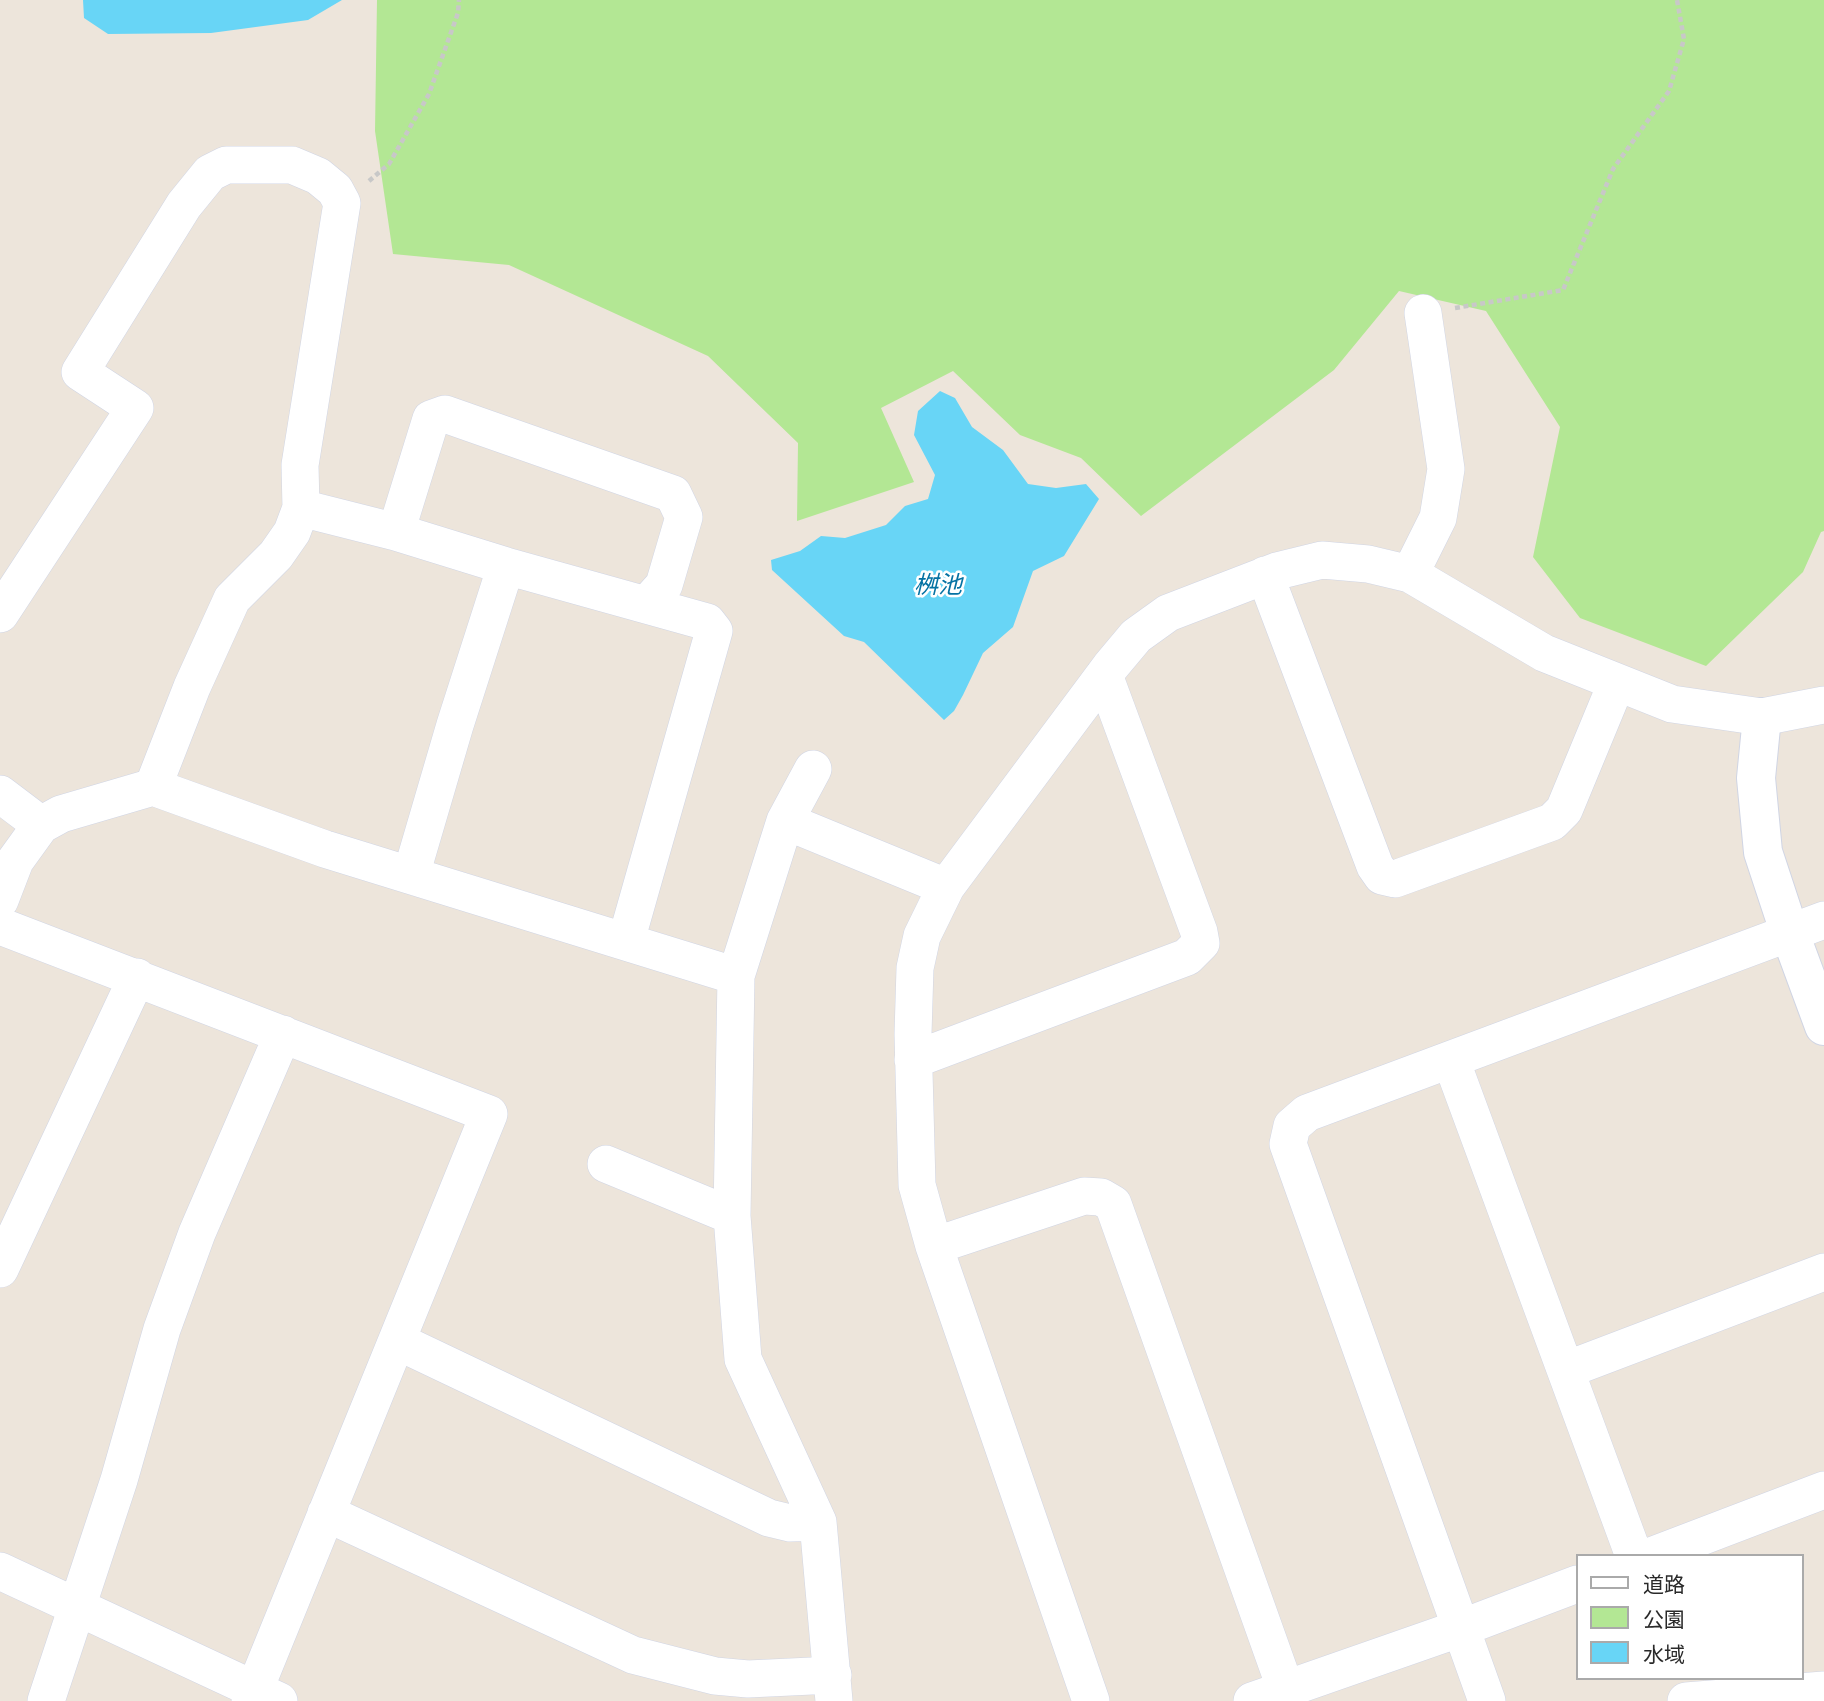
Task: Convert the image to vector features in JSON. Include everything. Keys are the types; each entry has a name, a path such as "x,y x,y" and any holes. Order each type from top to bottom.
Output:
{"street":[{"path":"0,614 135,408 80,372 184,205 210,173 226,165 292,165 318,176 335,190 342,203 300,465 301,508 292,532 276,555 232,599 192,687 153,787"},
{"path":"1410,574 1438,518 1446,469 1423,313"},
{"path":"396,532 431,419 445,414 673,494 684,517 664,585 647,604"},
{"path":"301,508 396,532 506,566 647,604 707,622 714,631 626,941"},
{"path":"1091,1701 934,1246 917,1185 913,1060 915,968 922,936 946,887 1136,636 1168,612 1265,575 1322,560 1368,564 1410,574 1544,653 1672,704 1762,717 1824,705"},
{"path":"411,875 506,566"},
{"path":"1265,575 1374,866 1382,876 1395,879 1552,822 1564,810 1617,682"},
{"path":"913,1060 1187,957 1201,943 1104,675"},
{"path":"1762,717 1756,778 1763,852 1824,1026"},
{"path":"326,1513 633,1655 715,1676 833,1688 818,1522 743,1359 732,1216 736,976 785,821 813,769"},
{"path":"0,900 15,862 41,825 61,814 153,787 325,849 736,976"},
{"path":"0,794 41,825"},
{"path":"785,821 946,887"},
{"path":"1488,1701 1288,1144 1292,1126 1307,1113 1824,919"},
{"path":"0,926 489,1114 326,1513 261,1697 0,1571"},
{"path":"0,1269 137,977"},
{"path":"46,1701 119,1480 162,1329 197,1233 283,1034"},
{"path":"1451,1060 1633,1554"},
{"path":"606,1164 732,1216"},
{"path":"934,1246 1084,1196 1101,1197 1113,1204 1269,1695 1576,1584"},
{"path":"1566,1370 1824,1272"},
{"path":"397,1341 769,1518 790,1523 818,1522"},
{"path":"1656,1554 1824,1490"},
{"path":"1697,1701 1824,1690"}],"path":[{"path":"342,203 390,164 429,94 458,13 459,0"},
{"path":"1423,313 1563,290 1613,169 1669,91 1684,39 1677,0"}],"green space":[{"path":"377,0 1824,0 1824,531 1821,532 1803,572 1706,666 1580,618 1533,557 1560,427 1486,311 1399,291 1334,370 1141,516 1081,458 1020,435 953,371 881,408 914,482 797,521 798,443 708,356 509,265 393,254 375,131"}],"water":[{"path":"83,0 342,0 308,20 211,33 108,34 84,18"},
{"name":"桝池","path":"940,391 955,398 972,427 1003,450 1028,484 1056,488 1086,484 1099,499 1064,556 1033,571 1013,627 983,653 954,711 944,720 864,642 844,636 772,570 771,560 800,551 821,536 845,538 886,525 905,506 928,499 935,475 914,435 918,411"}]}
